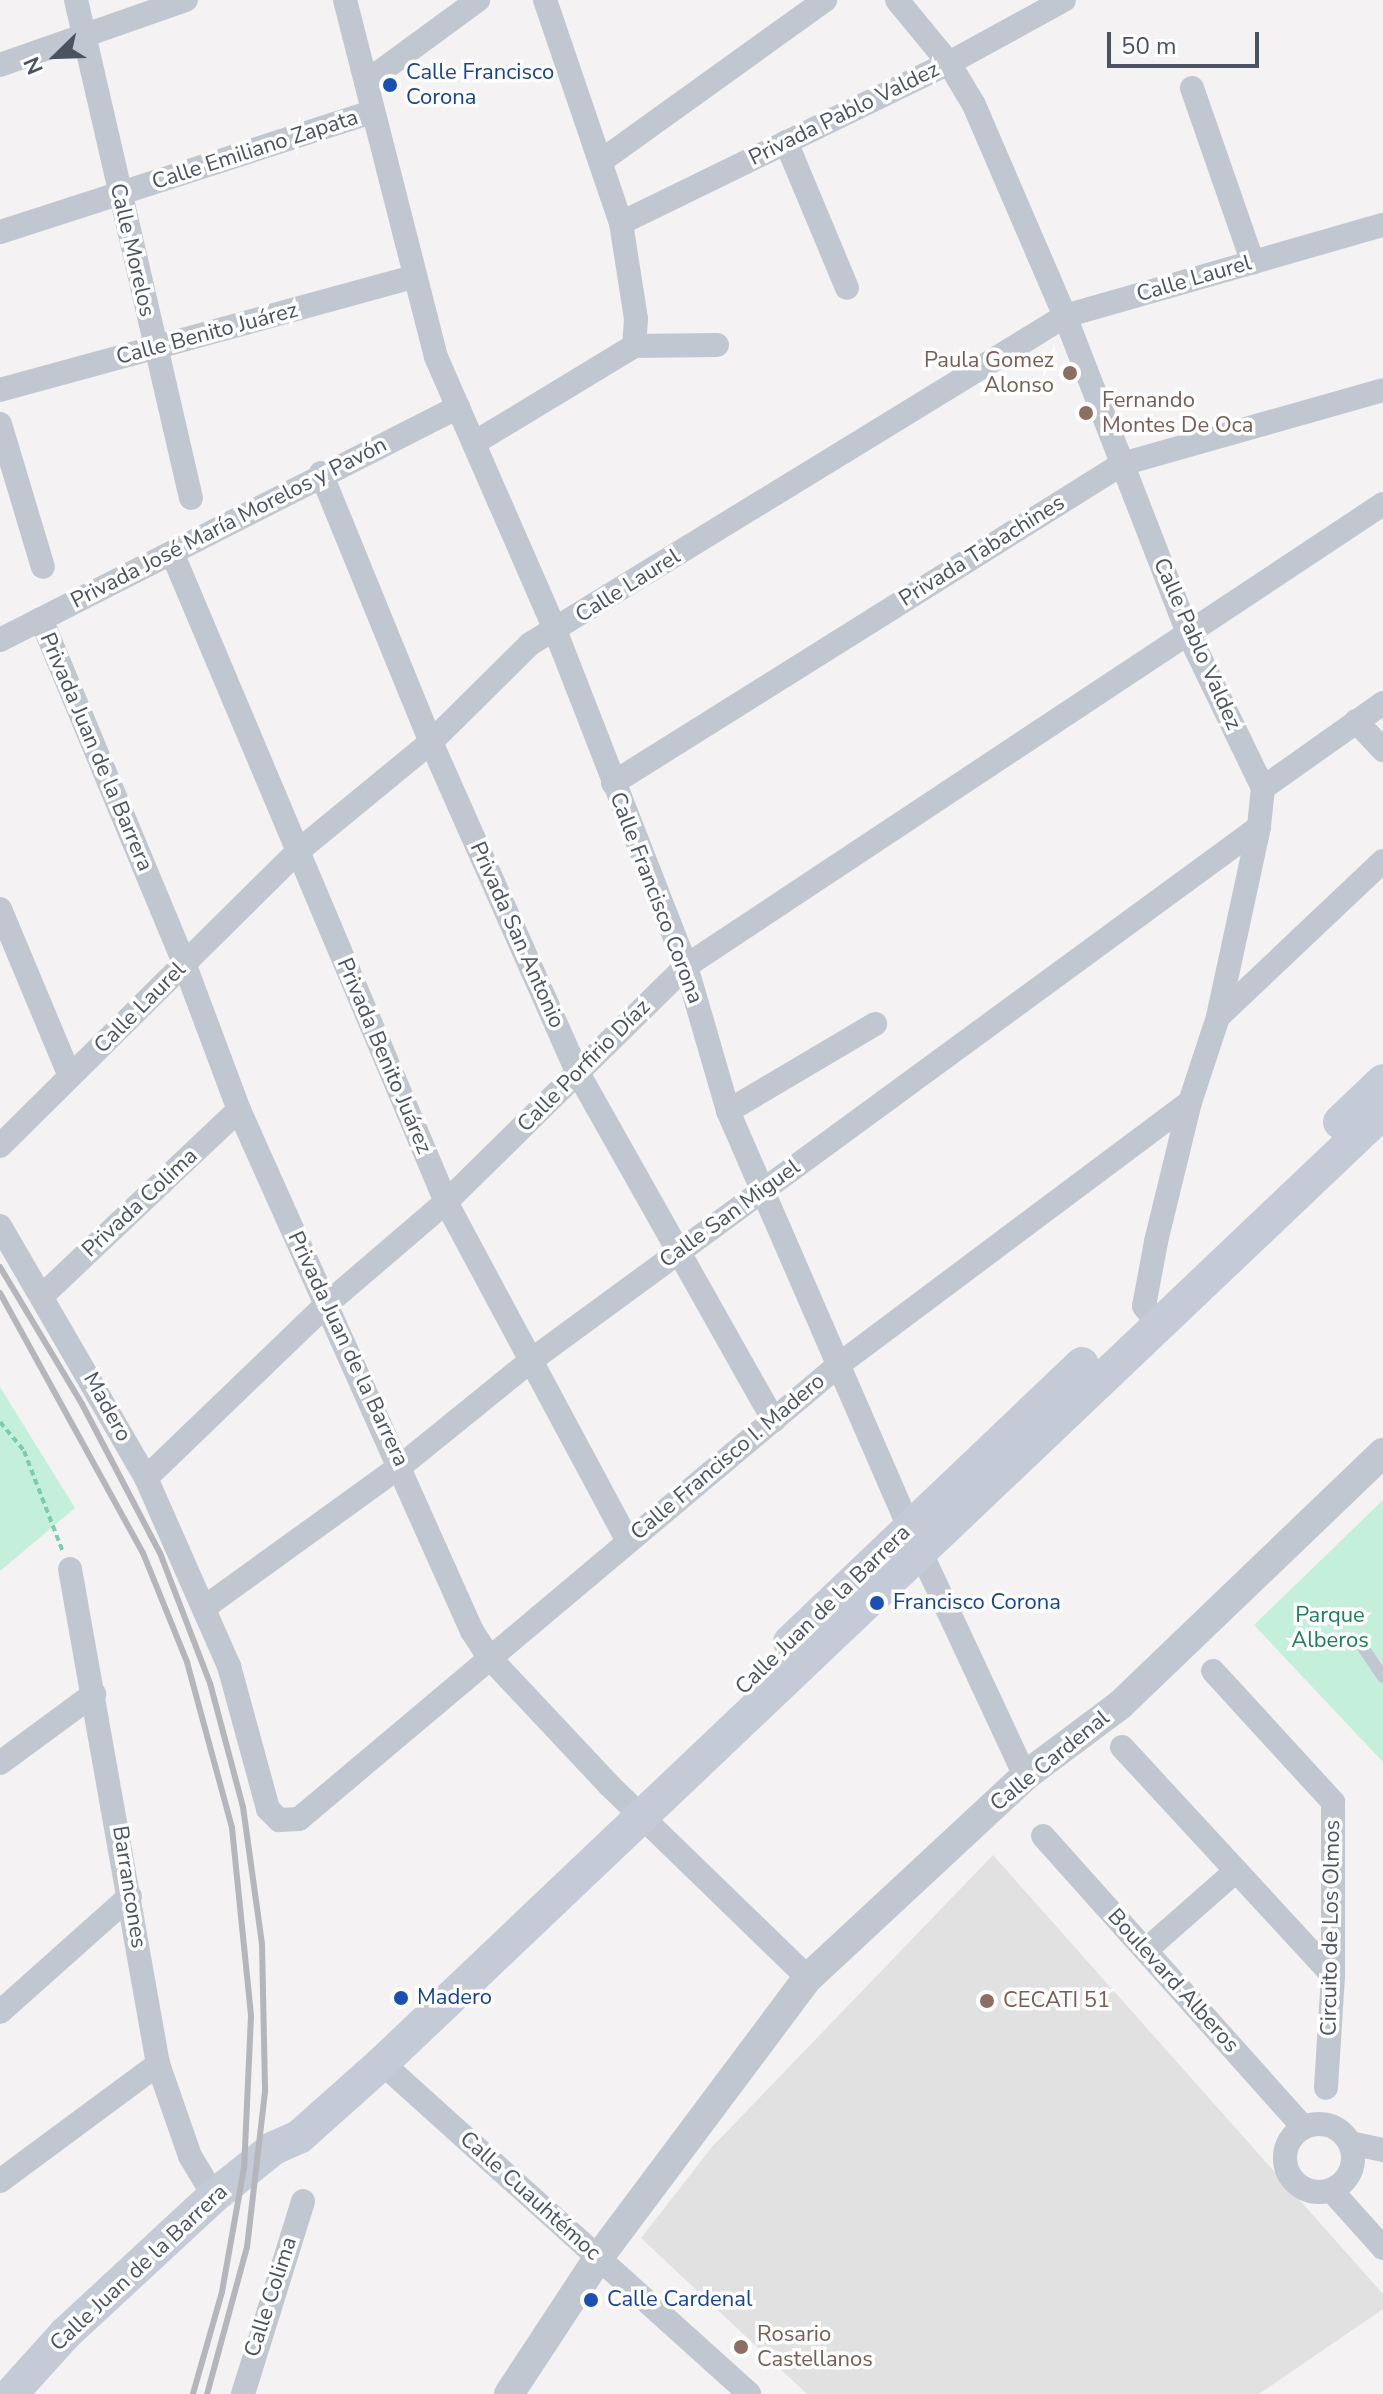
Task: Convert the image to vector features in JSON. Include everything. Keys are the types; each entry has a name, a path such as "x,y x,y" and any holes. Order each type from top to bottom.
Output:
{"main road":[{"name":"Calle Juan de la Barrera","path":"274,2148 287,2122 632,1809 1151,1315 1383,1081"},
{"name":"Calle Juan de la Barrera","path":"1151,1315 1383,1112"},
{"name":"Calle Juan de la Barrera","path":"11,2394 65,2334 214,2196 274,2148 299,2137 382,2063 632,1809"}],"street":[{"name":"Calle Morelos","path":"76,0 118,193 191,498"},
{"path":"0,65 186,0"},
{"name":"Calle Francisco Corona","path":"345,0 414,277 458,407 555,630 686,966 728,1111 841,1363 915,1538 1025,1776"},
{"name":"Calle Emiliano Zapata","path":"366,82 478,0"},
{"path":"545,0 621,223 636,319 634,346"},
{"path":"601,161 825,0"},
{"name":"Calle Pablo Valdez","path":"897,0 949,63 974,105 1065,316 1188,633 1263,788"},
{"name":"Privada Pablo Valdez","path":"621,223 949,63 1064,0"},
{"path":"1192,88 1253,263"},
{"name":"Calle Emiliano Zapata","path":"0,232 372,112"},
{"path":"786,142 847,288"},
{"name":"Calle Laurel","path":"0,1146 297,852 431,742 502,667 555,630 1065,316 1383,225"},
{"name":"Calle Benito Juárez","path":"0,390 414,277"},
{"path":"474,443 634,346 717,345"},
{"name":"Privada Tabachines","path":"613,783 1122,464 1383,390"},
{"name":"Privada José María Morelos y Pavón","path":"0,640 173,555 321,473 458,407"},
{"path":"0,424 43,567"},
{"name":"Privada San Antonio","path":"321,473 431,742 578,1073 774,1421"},
{"name":"Calle Porfirio Díaz","path":"146,1478 328,1303 446,1202 686,966 1383,504"},
{"name":"Privada Benito Juárez","path":"173,555 446,1202 628,1541"},
{"name":"Privada Juan de la Barrera","path":"41,619 184,963 239,1110 402,1465 466,1619 488,1656 632,1809 808,1978"},
{"path":"1151,1315 1190,1102 1218,1017 1259,827 1263,788 1383,703"},
{"path":"1356,721 1383,750"},
{"name":"Calle San Miguel","path":"205,1607 402,1465 533,1359 1259,827"},
{"path":"1218,1017 1383,861"},
{"path":"0,909 70,1076"},
{"path":"728,1111 875,1024"},
{"name":"Calle Francisco I. Madero","path":"279,1820 299,1819 488,1656 841,1363 1190,1102"},
{"name":"Privada Colima","path":"42,1296 239,1110"},
{"name":"Madero","path":"0,1226 146,1478 205,1607 249,1727 268,1809 279,1820"},
{"name":"Calle Cardenal","path":"509,2394 599,2257 808,1978 1025,1776 1120,1705 1383,1453"},
{"name":"Barrancones","path":"70,1569 158,2064 190,2156 214,2196"},
{"name":"Circuito de Los Olmos","path":"1213,1671 1333,1802 1333,1976 1326,2088"},
{"path":"4,1753 94,1694"},
{"name":"Circuito de Los Olmos","path":"1122,1747 1333,1976"},
{"name":"Boulevard Alberos","path":"1043,1836 1303,2127"},
{"path":"1146,1950 1236,1871"},
{"path":"0,2012 130,1896"},
{"name":"Calle Cuauhtémoc","path":"382,2063 749,2394"},
{"path":"0,2181 158,2064"},
{"path":"1350,2143 1348,2176 1331,2190 1308,2191 1290,2177 1288,2143 1303,2127 1335,2127 1350,2143 1383,2150"},
{"path":"1331,2190 1383,2248"},
{"name":"Calle Colima","path":"243,2394 303,2201"}],"lane":[{"path":"1360,1643 1383,1677"}],"path":[{"path":"0,1422 24,1451 70,1569"}],"shaded area":[{"name":"CECATI 51","path":"993,1855 1383,2294 1383,2309 1259,2394 807,2394 641,2238 712,2147"}],"green space":[{"path":"0,1387 75,1508 0,1571"},
{"name":"Parque Alberos","path":"1383,1500 1383,1762 1254,1625"}],"railway":[{"path":"0,1267 82,1404 160,1553 210,1683 243,1807 262,1944 265,2092 247,2247 207,2394"},
{"path":"0,1293 143,1553 187,1662 232,1828 251,2016 244,2168 222,2292 193,2394"}],"place":[{"name":"Calle Francisco Corona","path":"390,85"},
{"name":"Paula Gomez Alonso","path":"1070,373"},
{"name":"Fernando Montes De Oca","path":"1086,413"},
{"name":"Francisco Corona","path":"877,1603"},
{"name":"Madero","path":"401,1998"},
{"name":"CECATI 51","path":"987,2001"},
{"name":"Calle Cardenal","path":"591,2300"},
{"name":"Rosario Castellanos","path":"741,2347"}]}
